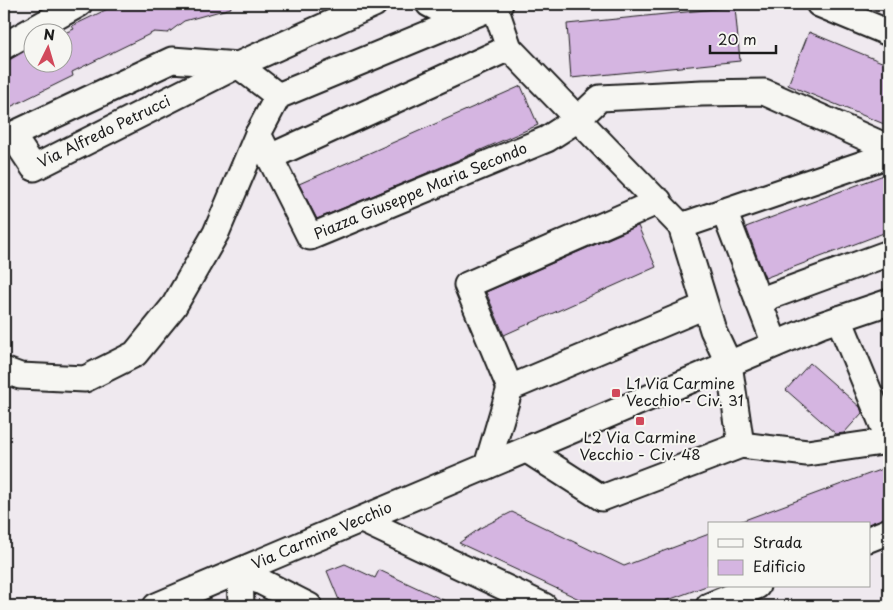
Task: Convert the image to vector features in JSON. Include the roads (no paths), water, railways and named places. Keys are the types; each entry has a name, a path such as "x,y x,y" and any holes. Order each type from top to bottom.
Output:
{"street":[{"path":"4,46 79,4"},
{"name":"Via Alfredo Petrucci","path":"238,65 172,60 12,136 34,168 238,65 374,4"},
{"path":"429,4 460,20"},
{"path":"819,4 889,33"},
{"path":"4,370 20,376 84,379 135,354 174,306 216,233 258,134 278,96 496,5 509,48 659,201 681,226 713,330 729,364 741,445"},
{"path":"270,157 509,48"},
{"path":"238,65 278,96"},
{"name":"Piazza Giuseppe Maria Secondo","path":"258,134 310,237 546,139 578,118 600,98 764,92 889,148"},
{"path":"681,226 889,155"},
{"path":"487,466 510,388 467,285 659,201"},
{"path":"724,211 776,344"},
{"path":"758,301 889,254"},
{"name":"Via Carmine Vecchio","path":"156,606 776,344 889,302"},
{"path":"510,388 705,306"},
{"path":"527,450 602,498 741,445 807,452 889,441 839,319"},
{"path":"362,520 544,606"},
{"path":"870,539 889,531"},
{"path":"241,606 240,571 309,606"},
{"path":"709,606 752,588"}],"place":[{"name":"L1 Via Carmine Vecchio - Civ. 31","path":"616,393"},
{"name":"L2 Via Carmine Vecchio - Civ. 48","path":"640,421"}]}
